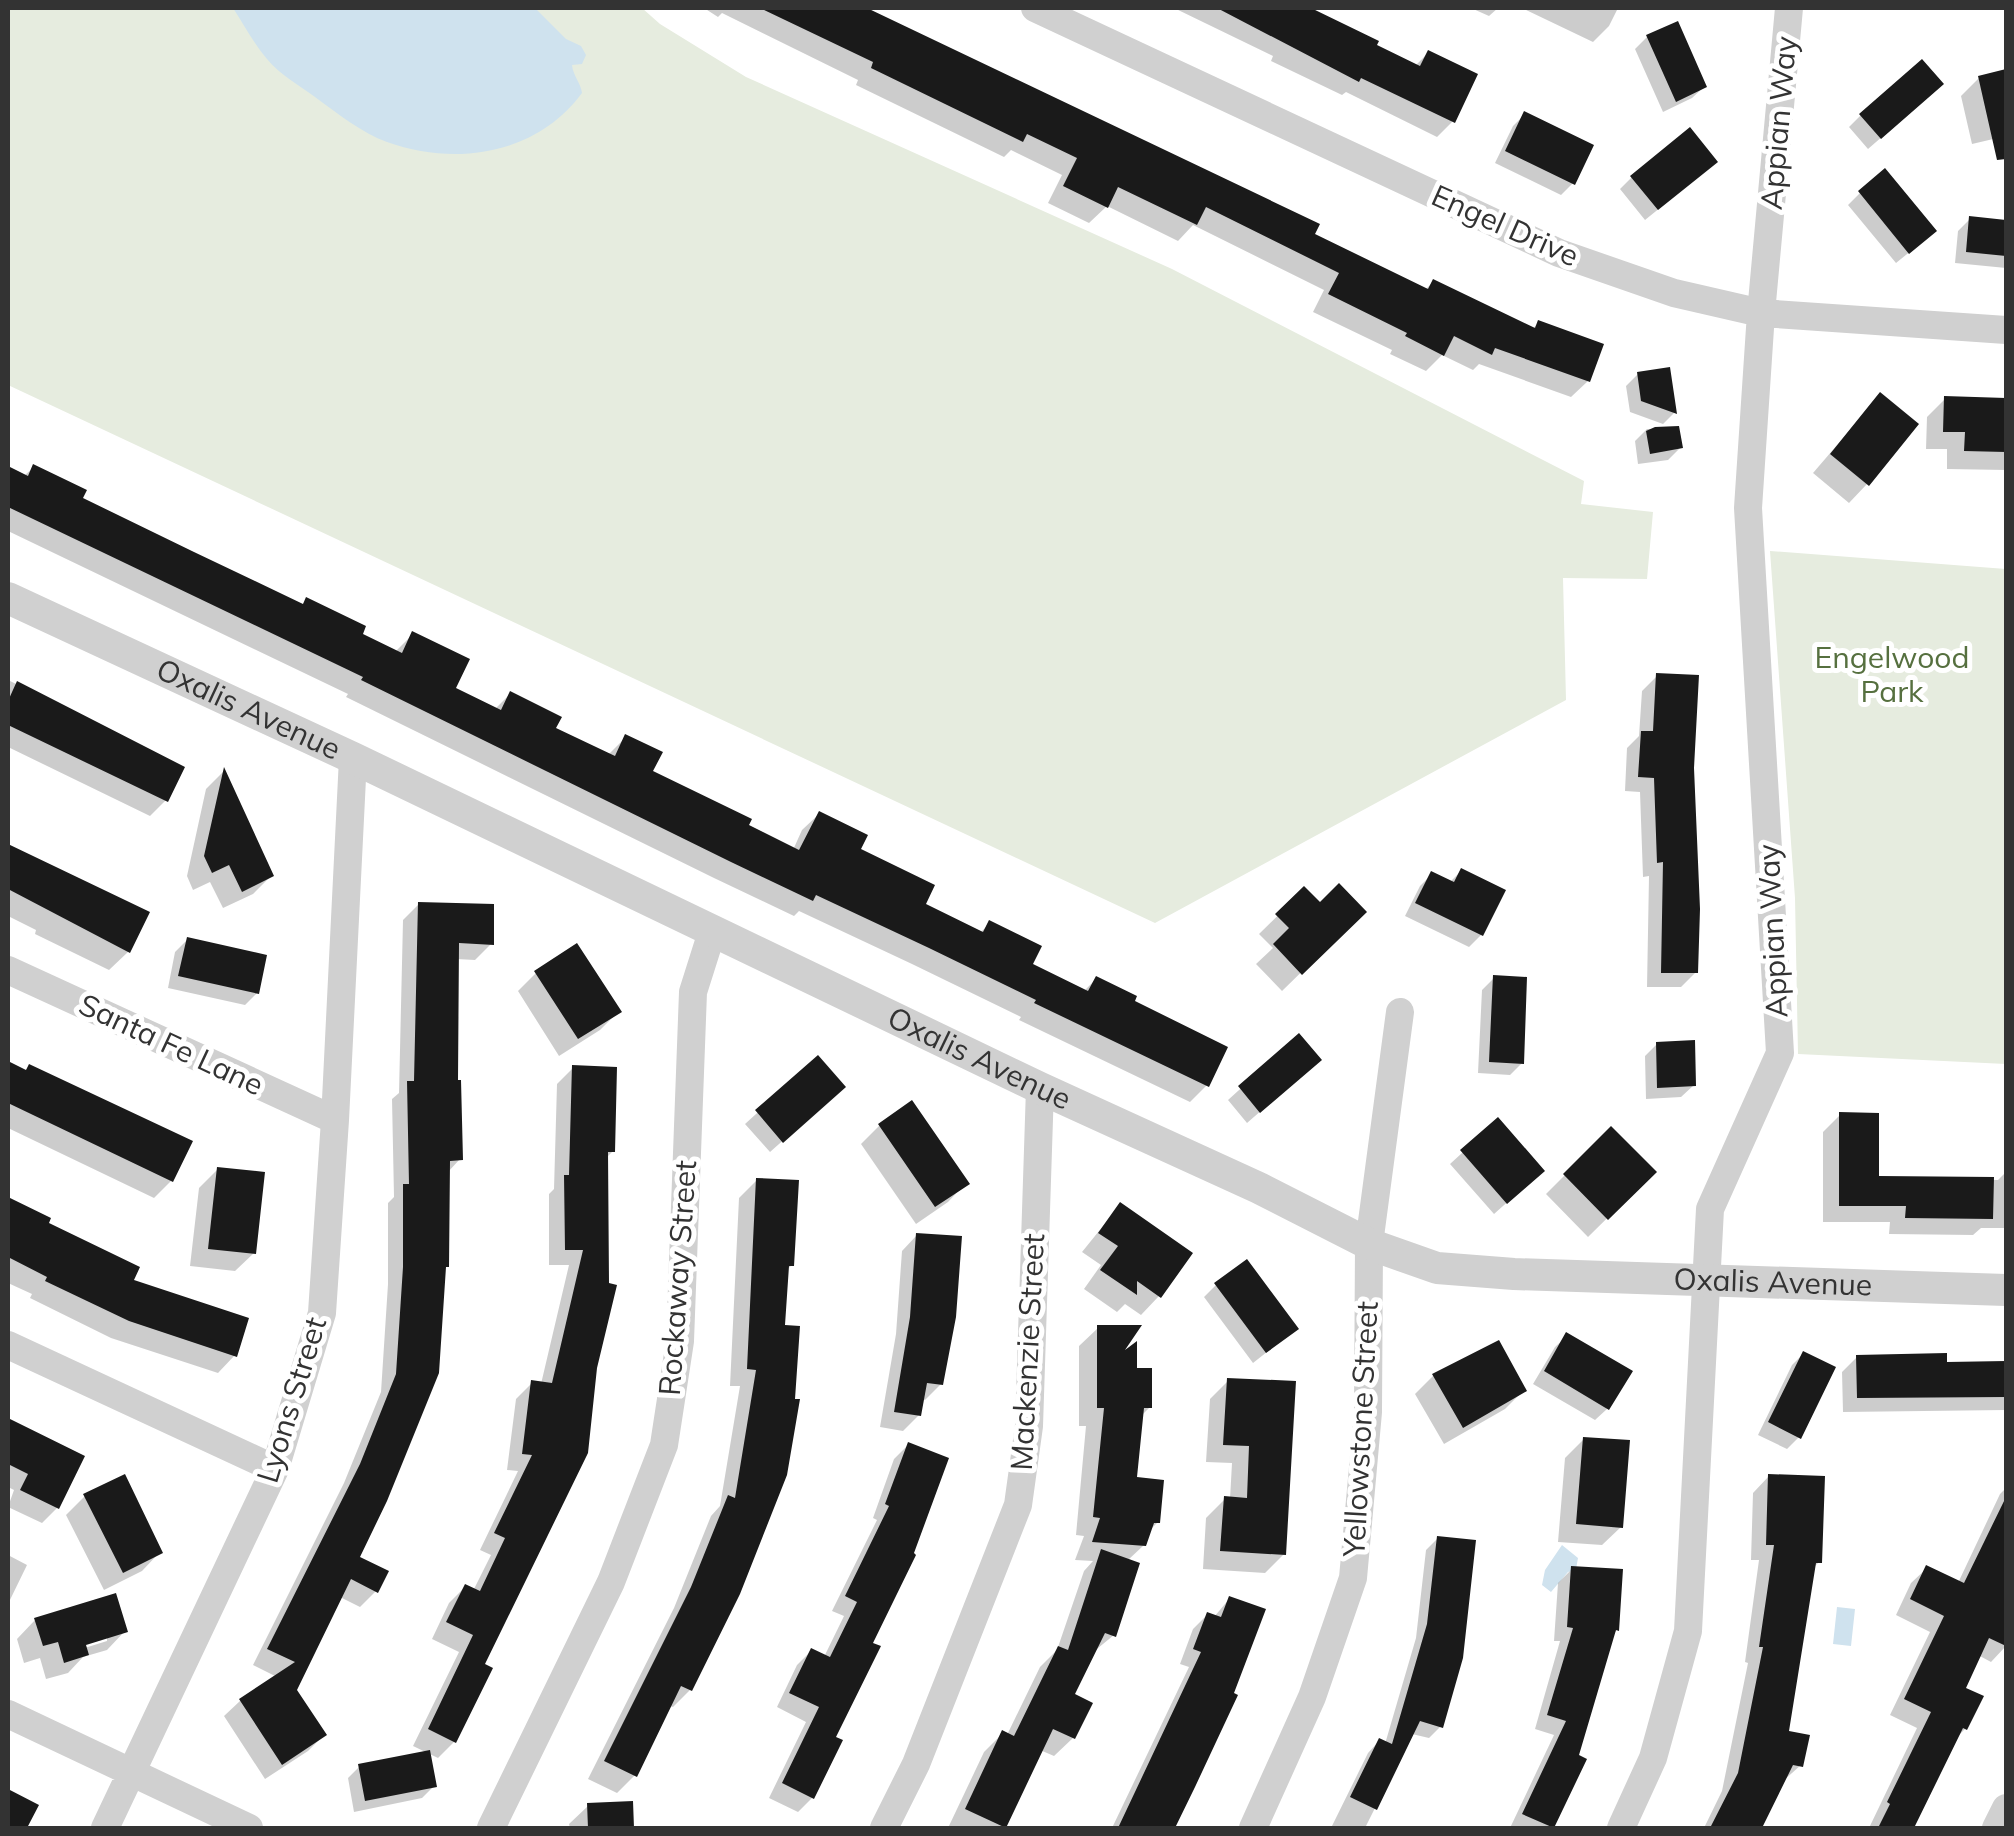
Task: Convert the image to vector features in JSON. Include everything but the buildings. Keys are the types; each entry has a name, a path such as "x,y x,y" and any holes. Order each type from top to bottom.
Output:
{"street":[{"name":"Engel Drive","path":"1035,8 1560,253 1674,293 1761,313 2006,330"},
{"name":"Appian Way","path":"1621,1828 1653,1758 1688,1631 1710,1208 1780,1053 1748,508 1761,313 1790,8"},
{"name":"Oxalis Avenue","path":"8,598 1259,1188 1369,1244 1437,1268 1514,1274 2006,1290"},
{"name":"Lyons Street","path":"105,1828 275,1469 322,1313 352,758"},
{"name":"Rockaway Street","path":"491,1828 611,1582 664,1446 680,1341 693,992 712,932"},
{"name":"Santa Fe Lane","path":"8,970 335,1120"},
{"name":"Yellowstone Street","path":"1254,1828 1312,1697 1354,1578 1368,1412 1369,1244 1400,1012"},
{"name":"Mackenzie Street","path":"884,1828 923,1748 1018,1505 1029,1426 1040,1088"},
{"path":"8,1346 275,1469"},
{"path":"8,1714 249,1828"},
{"path":"1996,1828 2006,1808"}],"green space":[{"path":"8,8 642,8 660,24 746,77 1172,269 1584,481 1581,504 1653,512 1647,579 1563,578 1566,700 1155,923 8,385"},
{"name":"Engelwood Park","path":"1770,551 2006,569 2006,1064 1798,1054 1795,898"}],"water":[{"path":"233,8 535,8 566,39 581,46 586,55 582,64 572,65 582,93 564,114 519,142 468,154 414,150 368,133 284,75 262,53"},
{"path":"1562,1545 1578,1558 1576,1569 1568,1572 1551,1592 1542,1585 1545,1570"},
{"path":"1837,1607 1855,1609 1851,1646 1833,1644"}]}
